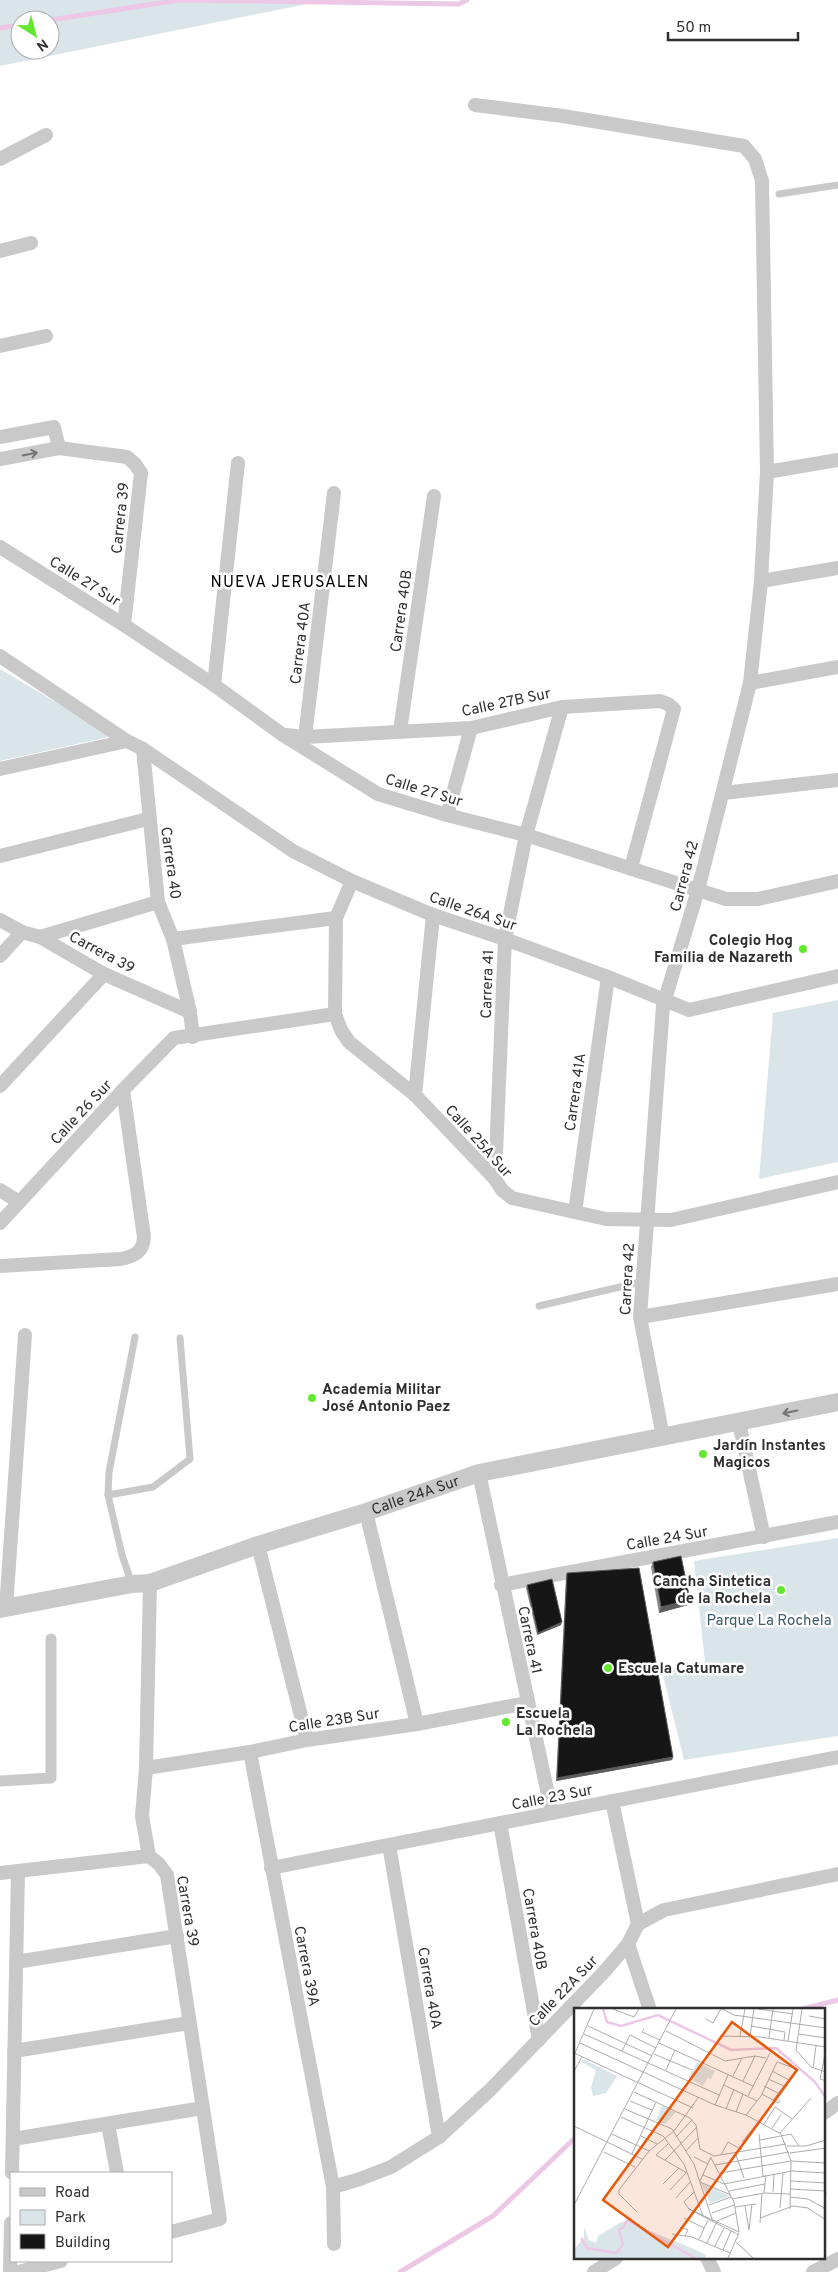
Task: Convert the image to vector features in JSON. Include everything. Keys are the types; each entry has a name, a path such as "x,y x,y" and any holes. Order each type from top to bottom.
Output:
{"street":[{"name":"Carrera 42","path":"475,105 563,116 744,146 755,159 762,181 767,472 761,581 750,683 698,890 665,1000 646,1220 640,1317 662,1438"},
{"path":"0,159 46,135"},
{"path":"0,251 31,242"},
{"path":"0,346 46,336"},
{"path":"0,437 54,427 59,448"},
{"name":"Carrera 39","path":"0,459 59,448 127,457 135,464 141,473 124,625"},
{"path":"767,472 838,460"},
{"path":"214,685 238,463"},
{"name":"Carrera 40A","path":"305,737 334,493"},
{"name":"Carrera 40B","path":"400,731 434,496"},
{"name":"Calle 27 Sur","path":"0,546 214,685 283,735 378,794 526,836 726,899 758,900 838,881"},
{"path":"761,581 838,568"},
{"name":"Calle 26A Sur","path":"0,656 127,741 143,749 293,851 352,881 433,915 608,977 689,1010 838,976"},
{"path":"750,683 838,667"},
{"name":"Calle 27B Sur","path":"283,735 305,737 471,728 562,707 660,701 668,704 674,710 631,868"},
{"name":"Carrera 41","path":"495,1179 505,939 526,836 562,707"},
{"path":"447,815 471,728"},
{"path":"0,769 127,741"},
{"name":"Carrera 40","path":"143,749 148,819 158,902 173,939 190,1012 192,1036"},
{"path":"722,793 838,780"},
{"path":"0,856 148,819"},
{"path":"192,1036 335,1014 336,918 352,881"},
{"path":"40,937 158,902"},
{"path":"415,1095 433,915"},
{"path":"173,939 336,918"},
{"name":"Carrera 39","path":"0,920 22,932 40,937 104,974 190,1012"},
{"path":"0,956 22,932"},
{"path":"0,1086 104,974"},
{"name":"Carrera 41A","path":"575,1212 608,977"},
{"name":"Calle 25A Sur","path":"335,1014 340,1030 349,1042 415,1095 495,1179 502,1190 512,1198 606,1219 671,1220 838,1182"},
{"name":"Calle 26 Sur","path":"0,1223 123,1090 174,1038 192,1036"},
{"path":"0,1266 121,1259 133,1257 140,1252 144,1245 144,1237 123,1090"},
{"path":"0,1190 19,1202"},
{"path":"640,1317 838,1284"},
{"path":"3,1608 25,1335"},
{"name":"Calle 24A Sur","path":"3,1608 132,1584 150,1583 258,1545 366,1512 478,1473 838,1402"},
{"path":"739,1423 764,1537"},
{"name":"Carrera 41","path":"478,1473 552,1813"},
{"path":"366,1512 417,1724"},
{"name":"Calle 24 Sur","path":"501,1584 838,1522"},
{"path":"258,1545 306,1740"},
{"path":"0,1873 149,1856 142,1816 146,1768 150,1583"},
{"path":"0,1781 51,1778 51,1639"},
{"name":"Calle 23B Sur","path":"146,1768 250,1752 306,1740 417,1724 527,1704"},
{"name":"Carrera 39A","path":"250,1752 333,2187 334,2244"},
{"name":"Calle 23 Sur","path":"272,1868 838,1757"},
{"path":"612,1802 638,1924 664,1910 838,1874"},
{"name":"Carrera 40B","path":"500,1823 538,2040"},
{"name":"Carrera 40A","path":"389,1845 439,2137"},
{"name":"Carrera 39","path":"149,1856 159,1864 167,1875 220,2219 172,2232"},
{"path":"12,2172 18,1871"},
{"name":"Calle 22A Sur","path":"333,2187 360,2179 391,2166 439,2137 490,2090 604,1972 628,1944 638,1924"},
{"path":"16,1962 176,1936"},
{"path":"628,1944 649,2008"},
{"path":"14,2051 189,2023"},
{"path":"826,2112 838,2103"},
{"path":"13,2139 203,2108"},
{"path":"108,2124 117,2172"},
{"path":"813,2272 838,2259"},
{"path":"602,2270 614,2260"},
{"path":"708,2260 714,2272"},
{"path":"18,2272 57,2262"}],"lane":[{"path":"779,194 838,185"},
{"path":"539,1306 642,1282"},
{"path":"132,1584 122,1555 108,1495 109,1472 135,1337"},
{"path":"108,1495 152,1487 190,1459 180,1338"}],"green space":[{"path":"0,0 327,0 60,54 60,10 10,10 10,60 30,60 0,66"},
{"path":"0,669 113,736 0,761"},
{"path":"838,1000 838,1162 759,1179 773,1013"},
{"name":"Parque La Rochela","path":"838,1538 838,1736 684,1760 662,1671 705,1662 694,1561"}],"building":[{"path":"681,1556 690,1600 661,1607 653,1562"},
{"name":"Escuela Catumare","path":"639,1568 673,1757 557,1778 567,1573"},
{"path":"552,1579 562,1622 538,1633 527,1585"}],"waterway":[{"path":"60,18 180,0 459,4 467,0"},
{"path":"0,28 10,26"},
{"path":"807,2008 838,2000"},
{"path":"400,2272 493,2216 574,2139"}],"place":[{"name":"Colegio Hog Familia de Nazareth","path":"803,949"},
{"name":"Academia Militar José Antonio Paez","path":"312,1398"},
{"name":"Jardín Instantes Magicos","path":"703,1454"},
{"name":"Cancha Sintetica de la Rochela","path":"781,1590"},
{"name":"Escuela Catumare","path":"608,1668"},
{"name":"Escuela La Rochela","path":"506,1722"}],"district":[{"name":"NUEVA JERUSALEN","path":"290,581"}]}
